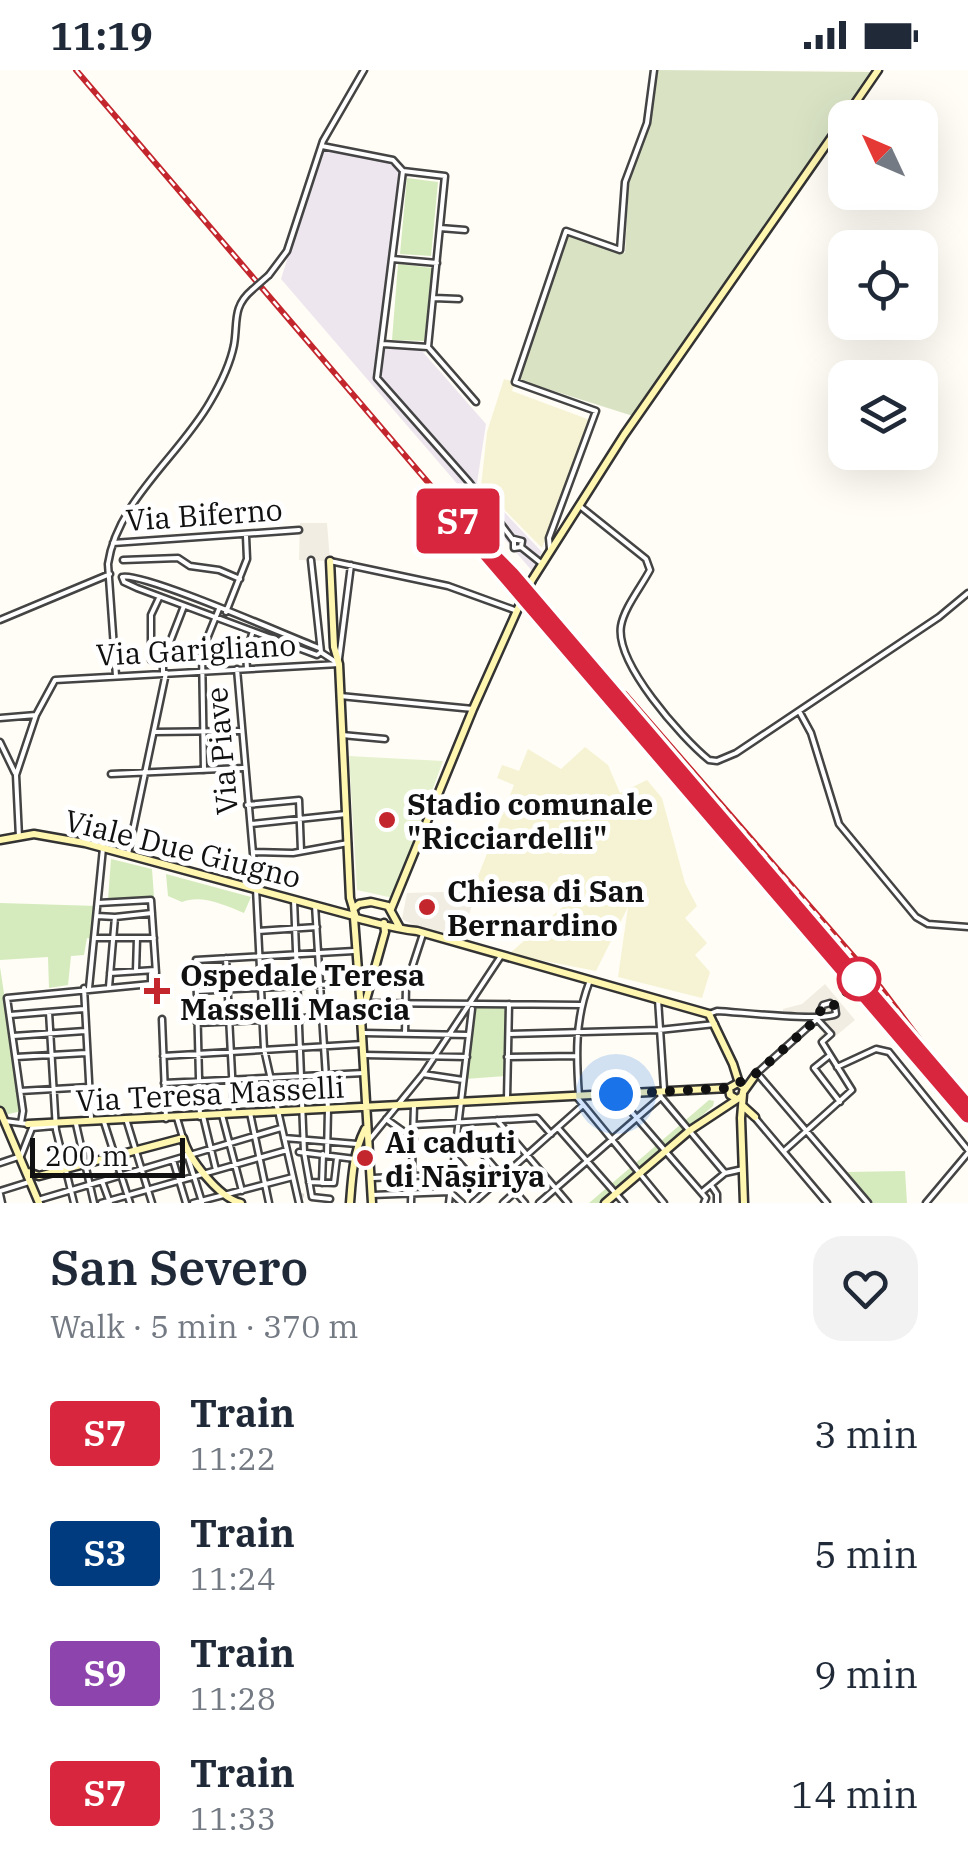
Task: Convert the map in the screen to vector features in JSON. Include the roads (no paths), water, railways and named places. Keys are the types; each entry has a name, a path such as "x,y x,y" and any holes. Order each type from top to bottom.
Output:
{"main road":[{"path":"857,100 878,70"},
{"path":"362,1015 385,923 472,710 532,580 577,504 828,142"},
{"path":"330,561 372,1199"},
{"name":"Viale Due Giugno","path":"0,840 34,834 128,854 336,912 355,911"},
{"path":"355,911 396,897"},
{"path":"383,904 392,912 400,930"},
{"path":"355,911 400,930 709,1014 733,1064 741,1117"},
{"path":"716,1110 757,1073"},
{"path":"736,1088 742,1106 744,1203"},
{"name":"Via Teresa Masselli","path":"27,1125 736,1088"},
{"path":"604,1203 689,1131 736,1098"},
{"path":"742,1106 754,1117"},
{"path":"716,1110 732,1108 741,1117 754,1117"},
{"path":"0,1111 39,1201"},
{"path":"350,1203 357,1144 366,1128"},
{"path":"28,1172 38,1176 183,1138 187,1154 222,1198 241,1203"}],"street":[{"path":"116,676 108,564 112,543 142,493 210,404 231,354 236,312 287,251 322,146 364,70"},
{"path":"550,549 549,538 596,411 515,382 566,232 620,250 625,182 647,123 654,70"},
{"path":"322,146 392,160 403,171 445,176 428,346"},
{"path":"403,171 377,378 469,482 513,540 521,539 521,548 542,563"},
{"path":"440,228 465,230"},
{"path":"392,260 437,263"},
{"path":"434,298 459,299"},
{"path":"382,344 428,346 476,402"},
{"path":"577,504 646,559 650,570 624,619 621,643 668,722 708,760 727,758 939,617 968,593"},
{"name":"Via Biferno","path":"112,543 299,530"},
{"path":"226,612 247,559 246,534"},
{"path":"123,560 178,558 190,566 218,570 240,579"},
{"path":"122,577 124,582 160,597 317,656 320,650 310,560"},
{"path":"330,561 448,586 518,608"},
{"path":"0,620 110,574 129,575 320,650 339,664 351,566"},
{"path":"160,597 151,615 151,660 163,660"},
{"path":"128,854 154,732 163,660 184,606"},
{"path":"204,770 202,651 219,609"},
{"path":"248,669 246,654 252,633"},
{"name":"Via Garigliano","path":"36,715 55,680 339,664"},
{"name":"Via Piave","path":"237,670 256,888 264,1049 293,1178 304,1196"},
{"path":"340,696 472,710"},
{"path":"799,711 811,734 839,824 916,918 928,924 968,928"},
{"path":"0,718 36,715 16,775 19,836"},
{"path":"154,732 241,731"},
{"path":"342,735 385,739"},
{"path":"0,742 16,775"},
{"path":"110,774 243,768"},
{"path":"247,805 300,800 301,852"},
{"path":"249,824 346,814"},
{"path":"252,852 301,852 348,843"},
{"path":"91,1123 84,1009 103,848"},
{"path":"294,898 305,1140 302,1152 310,1182 298,1203"},
{"path":"0,1163 22,1156 27,1125 7,998 151,984 151,974 156,973 151,900 98,903"},
{"path":"315,904 328,1109 322,1183"},
{"path":"97,916 152,913"},
{"path":"109,987 115,916"},
{"path":"258,931 317,926"},
{"path":"405,1034 406,986 424,934"},
{"path":"95,938 154,938"},
{"path":"136,972 137,938"},
{"path":"216,1170 202,1116 196,960 354,951"},
{"path":"369,1140 424,1074 501,956"},
{"path":"226,958 234,1114"},
{"path":"110,973 156,970"},
{"path":"590,979 577,1033 577,1096 664,1203"},
{"path":"196,992 357,983"},
{"path":"658,999 661,1093 724,1173"},
{"path":"364,1004 581,1005"},
{"path":"449,1203 472,1004"},
{"path":"507,1100 509,1004"},
{"path":"10,1015 84,1009"},
{"path":"49,1012 57,1125 74,1203"},
{"path":"709,1014 783,1014 817,1019 831,1034 822,1042 852,1090 784,1151"},
{"path":"196,1023 362,1015"},
{"path":"162,1019 166,1118"},
{"path":"817,1019 757,1073 868,1203"},
{"path":"509,1034 659,1030 715,1024"},
{"path":"13,1036 85,1031"},
{"path":"362,1033 469,1035"},
{"path":"163,1056 363,1044"},
{"path":"836,1067 882,1048 890,1052 968,1152 926,1203"},
{"path":"16,1057 87,1052"},
{"path":"364,1055 467,1057"},
{"path":"507,1058 576,1056"},
{"path":"830,1056 814,1068 840,1102"},
{"path":"164,1084 366,1072"},
{"path":"424,1074 464,1080"},
{"path":"20,1091 89,1086"},
{"path":"539,1203 661,1093"},
{"path":"616,1094 702,1192 704,1203"},
{"path":"411,1203 414,1105"},
{"path":"473,1203 583,1106"},
{"path":"250,1114 270,1203"},
{"path":"222,1115 242,1191"},
{"path":"754,1117 827,1203"},
{"path":"177,1118 183,1138"},
{"path":"414,1125 537,1118 550,1134"},
{"path":"386,1119 414,1139"},
{"path":"498,1120 568,1203"},
{"path":"5,1121 27,1125"},
{"path":"127,1121 152,1203"},
{"path":"104,1122 130,1203"},
{"path":"76,1124 98,1203 287,1150"},
{"path":"39,1201 281,1128"},
{"path":"558,1128 624,1203"},
{"path":"284,1138 357,1144"},
{"path":"457,1143 474,1145 525,1203"},
{"path":"302,1152 355,1158"},
{"path":"187,1154 201,1202"},
{"path":"310,1182 334,1184 337,1156"},
{"path":"455,1158 485,1192"},
{"path":"173,1160 190,1203 293,1178"},
{"path":"702,1192 724,1173 743,1169"},
{"path":"370,1178 453,1174"},
{"path":"2,1203 0,1193 32,1181"},
{"path":"102,1181 109,1202"},
{"path":"710,1185 717,1194 717,1203"},
{"path":"372,1199 450,1192 462,1203"},
{"path":"503,1203 515,1192"},
{"path":"304,1196 330,1199"}],"tunnel":[{"path":"300,1195 306,1196"}],"railway":[{"path":"76,70 968,1115"},
{"path":"625,694 881,988 926,1048"}],"train":[{"name":"S7","path":"968,1108 511,574 457,519 968,1115"}],"place":[{"name":"Stadio comunale \"Ricciardelli\"","path":"387,820"},
{"name":"Chiesa di San Bernardino","path":"427,907"},
{"name":"Ospedale Teresa Masselli Mascia","path":"157,991"},
{"name":"Ai caduti di Nāṣiriya","path":"365,1158"}]}
